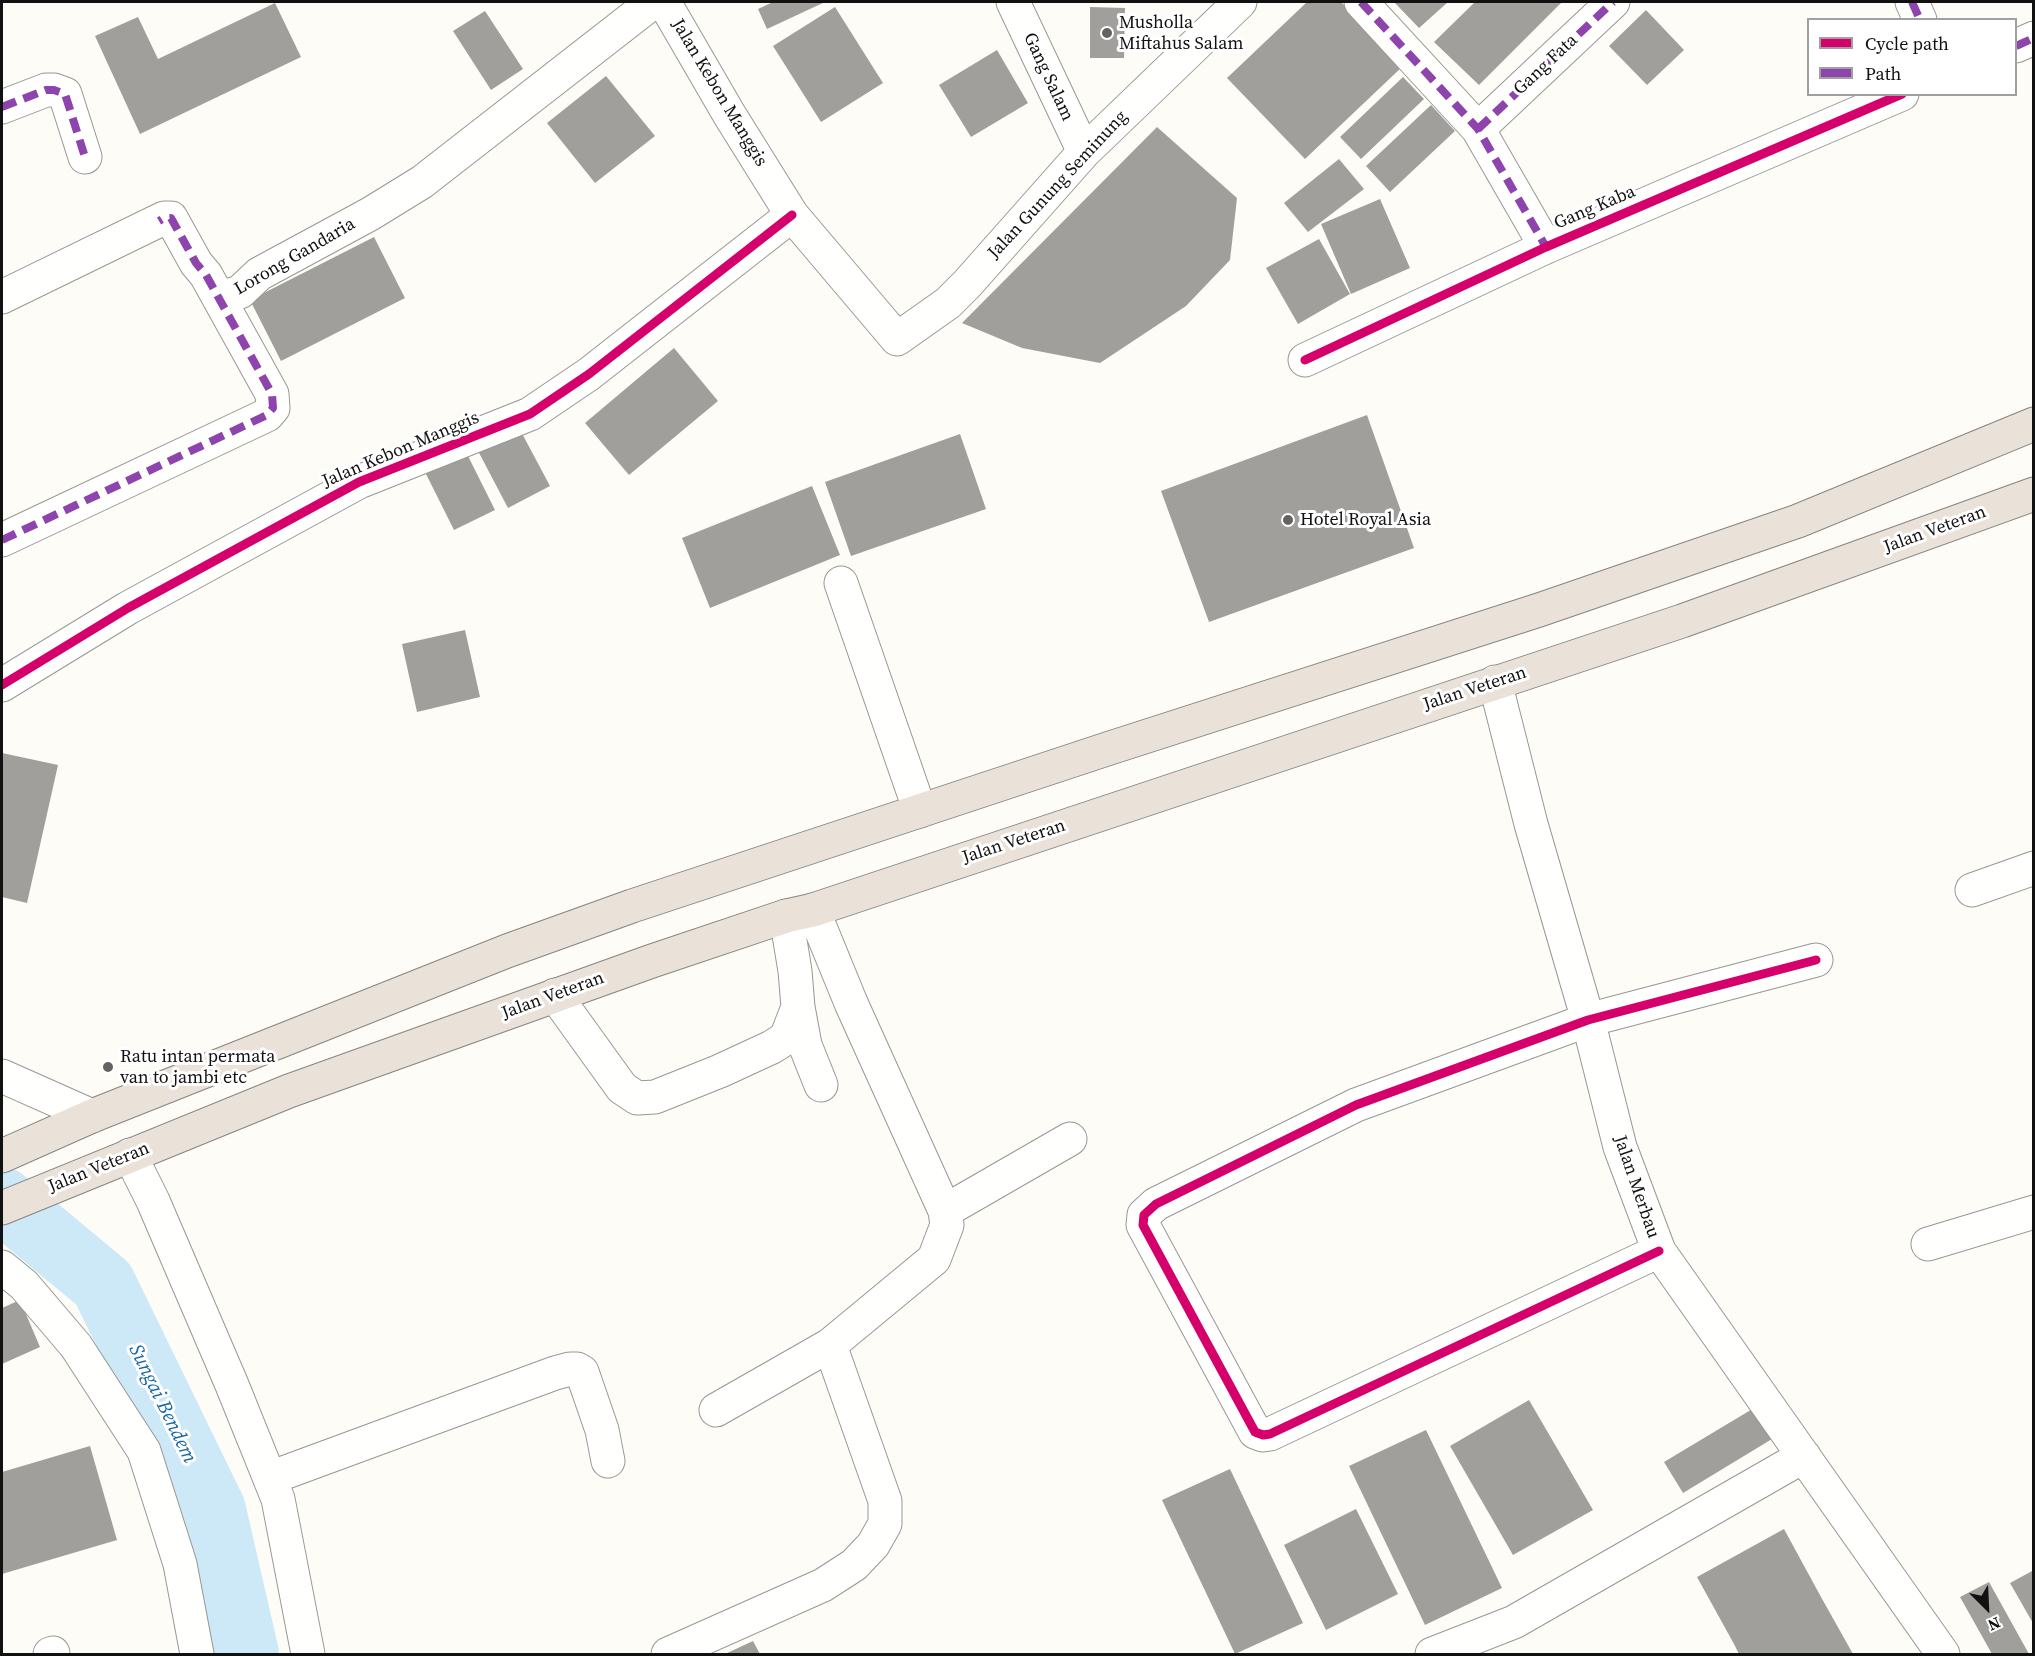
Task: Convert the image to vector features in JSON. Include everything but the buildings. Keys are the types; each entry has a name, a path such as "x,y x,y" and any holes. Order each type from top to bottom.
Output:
{"highway":[{"path":"2,1156 92,1116 507,951 632,906 1539,610 1798,521 2034,424"},
{"name":"Jalan Veteran","path":"2,1208 289,1091 555,995 1682,621 2034,494"}],"street":[{"name":"Lorong Gandaria","path":"2,540 267,415 273,408 272,394 219,298 240,292 259,274 370,214 422,182 653,2"},
{"name":"Jalan Kebon Manggis","path":"664,2 729,114 792,215 897,339"},
{"name":"Gang Salam","path":"1013,2 1083,152"},
{"name":"Jalan Gunung Seminung","path":"897,339 948,303 1083,152 1240,2"},
{"path":"1361,2 1478,129 1546,247"},
{"name":"Gang Fata","path":"1478,129 1613,2"},
{"path":"1912,2 1919,18"},
{"path":"2017,46 2034,38"},
{"path":"2,106 46,90 65,94 85,157"},
{"name":"Gang Kaba","path":"1305,360 1546,247 1897,96"},
{"name":"Jalan Kebon Manggis","path":"2,685 128,608 359,482 530,414 589,374 792,215"},
{"path":"2,297 165,218 171,218 219,298"},
{"path":"841,583 920,811"},
{"name":"Jalan Merbau","path":"1495,682 1532,824 1588,1020 1620,1147 1659,1251 1942,1654"},
{"path":"1972,890 2034,868"},
{"path":"800,913 795,971 798,1007 805,1045 820,1085"},
{"path":"716,1410 830,1345 934,1259 947,1225 945,1210 850,1003 800,913"},
{"path":"1659,1251 1270,1434 1263,1435 1256,1432 1143,1225 1144,1215 1156,1204 1356,1105 1588,1020 1816,960"},
{"path":"555,995 622,1088 637,1098 655,1097 772,1047 786,1038 798,1007"},
{"path":"2,1076 92,1116"},
{"path":"945,1210 1070,1139"},
{"path":"116,1161 153,1201 270,1478 278,1499 308,1654"},
{"path":"1928,1244 2034,1212"},
{"path":"2,1267 24,1284 76,1346 144,1451 180,1564 197,1654"},
{"path":"668,1654 823,1585 854,1565 873,1545 885,1524 885,1501 830,1345"},
{"path":"270,1478 570,1369 582,1372 602,1430 608,1461"},
{"path":"1432,1654 1514,1622 1804,1456"}],"waterway":[{"name":"Sungai Bendem","path":"2,1200 103,1284 213,1510 246,1654"}],"marked path":[{"path":"1361,2 1478,129 1546,247"},
{"path":"1478,129 1613,2"},
{"path":"1912,2 1919,18"},
{"path":"2017,46 2034,38"},
{"path":"2,107 46,90 65,94 85,157"},
{"path":"2,540 267,415 273,408 272,394 206,275 196,263 171,218 159,221"}],"cycle path":[{"path":"1305,360 1546,247 1897,96"},
{"path":"2,685 128,608 359,482 530,414 589,374 792,215"},
{"path":"1659,1251 1270,1434 1263,1435 1255,1432 1143,1225 1144,1215 1156,1204 1356,1105 1588,1020 1816,960"}],"place":[{"name":"Musholla Miftahus Salam","path":"1107,33"},
{"name":"Hotel Royal Asia","path":"1288,520"},
{"name":"Ratu intan permata van to jambi etc","path":"108,1067"}]}
